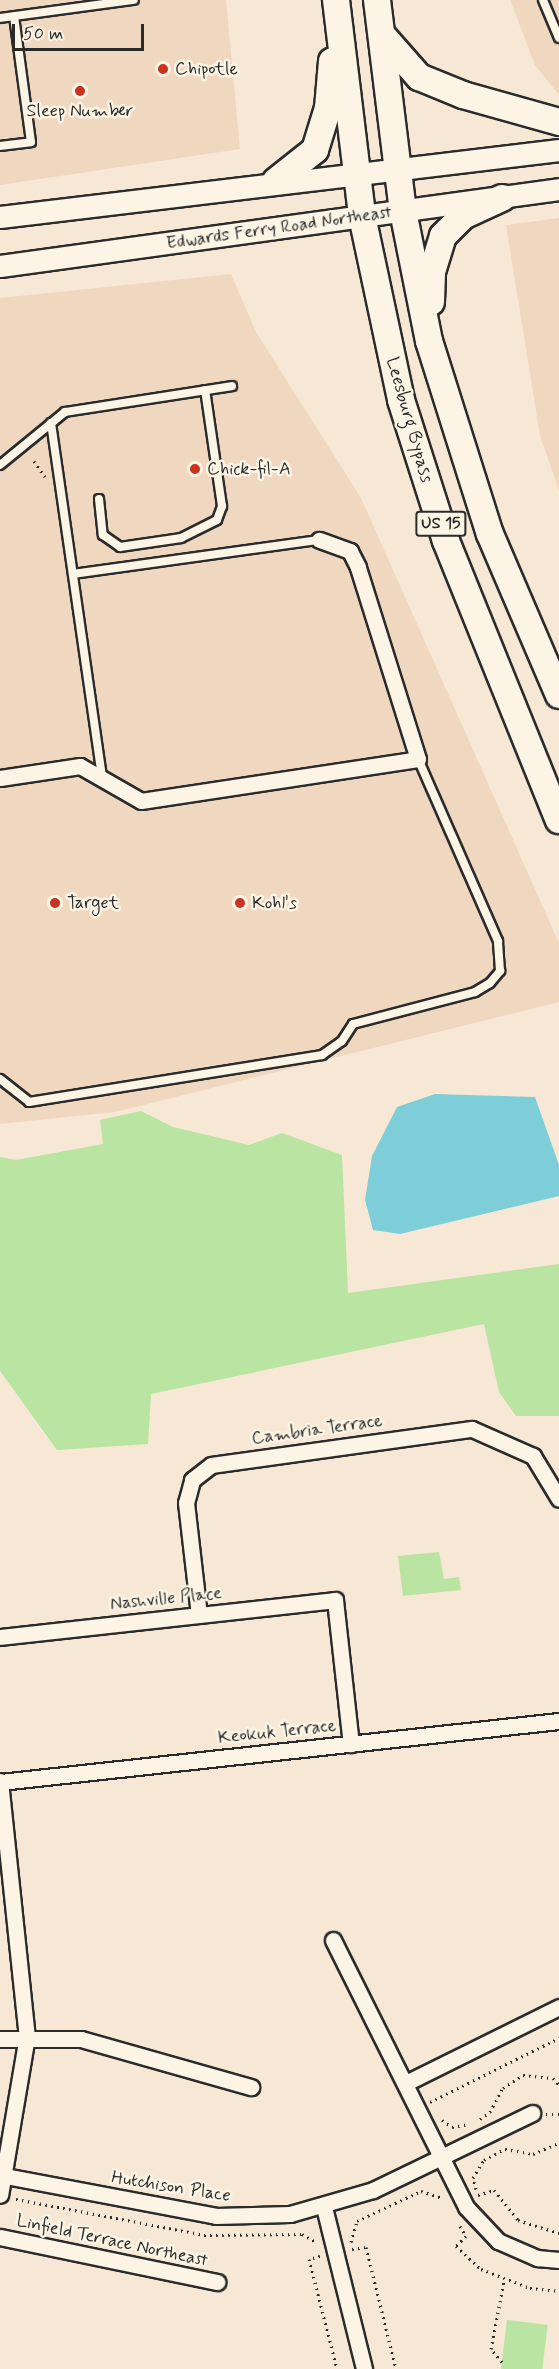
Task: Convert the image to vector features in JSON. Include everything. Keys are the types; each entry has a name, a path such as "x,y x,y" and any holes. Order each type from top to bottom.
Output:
{"highway":[{"name":"US 15","path":"377,0 403,211 429,342 493,543 559,695"},
{"path":"276,181 308,159 320,139 337,5"},
{"name":"Leesburg Bypass","path":"337,5 362,216 401,400 446,541 559,820"},
{"path":"381,33 419,77 463,95 559,122"},
{"path":"429,342 432,272 443,236 463,216 502,198"}],"main road":[{"path":"0,217 276,181 559,150"},
{"name":"Edwards Ferry Road Northeast","path":"0,266 559,189"}],"street":[{"path":"0,778 80,766 141,801 418,759 358,567 350,551 319,540"},
{"name":"Cambria Terrace","path":"199,1615 186,1503 192,1480 211,1466 472,1429 533,1456 559,1499"},
{"name":"Nashville Place","path":"0,1637 335,1600 351,1744"},
{"name":"Keokuk Terrace","path":"0,1782 559,1721"},
{"name":"Linfield Terrace Northeast","path":"0,1782 27,2036 2,2175 6,2196"},
{"path":"333,1940 442,2157 480,2225 518,2252 559,2260"},
{"path":"406,2083 559,2007"},
{"path":"0,2039 27,2036 81,2039 252,2087"},
{"name":"Hutchison Place","path":"2,2175 216,2216 324,2207 442,2157 532,2113"},
{"path":"324,2207 364,2369"},
{"name":"Linfield Terrace Northeast","path":"0,2237 217,2282"}],"lane":[{"path":"0,18 132,0"},
{"path":"543,0 559,38"},
{"path":"0,146 31,142 14,16"},
{"path":"0,465 65,412 232,386"},
{"path":"99,499 103,535 120,547 181,538 217,520 222,506 205,390"},
{"path":"51,423 102,778"},
{"path":"73,574 319,540"},
{"path":"0,1079 29,1102 322,1055 342,1041 353,1024 475,992 490,983 500,971 498,941 418,759"}],"path":[{"path":"559,2038 430,2102 452,2127 490,2112 503,2088 523,2075 553,2079 559,2085"},
{"path":"559,2143 533,2154 505,2149 484,2160 473,2178 478,2196 494,2190 518,2220 559,2233"},
{"path":"396,2369 366,2247 352,2250 352,2229 357,2221 421,2191 446,2201"},
{"path":"6,2196 204,2235 302,2234 314,2240 323,2255 309,2259 337,2369"},
{"path":"454,2217 466,2236 456,2246 504,2281 559,2291"},
{"path":"502,2362 491,2349 504,2281"}],"shaded area":[{"path":"0,0 226,0 240,149 0,185"},
{"path":"510,0 559,0 559,95 535,65"},
{"path":"559,218 559,490 540,436 506,225"},
{"path":"231,274 256,332 361,498 559,943 559,1002 115,1112 0,1124 0,298"}],"green space":[{"path":"141,1111 173,1127 249,1145 282,1133 342,1155 348,1293 559,1264 559,1416 516,1416 499,1392 484,1324 151,1394 148,1444 57,1450 0,1371 0,1157 16,1160 103,1144 100,1120"},
{"path":"439,1552 444,1579 459,1577 461,1590 403,1596 398,1556"},
{"path":"507,2320 548,2325 542,2369 501,2369"}],"water":[{"path":"435,1094 535,1097 559,1165 559,1196 400,1234 373,1230 365,1200 372,1156 397,1107"}],"place":[{"name":"Chipotle","path":"163,69"},
{"name":"Sleep Number","path":"80,91"},
{"name":"Chick-fil-A","path":"195,469"},
{"name":"Target","path":"55,903"},
{"name":"Kohl's","path":"240,903"}]}
